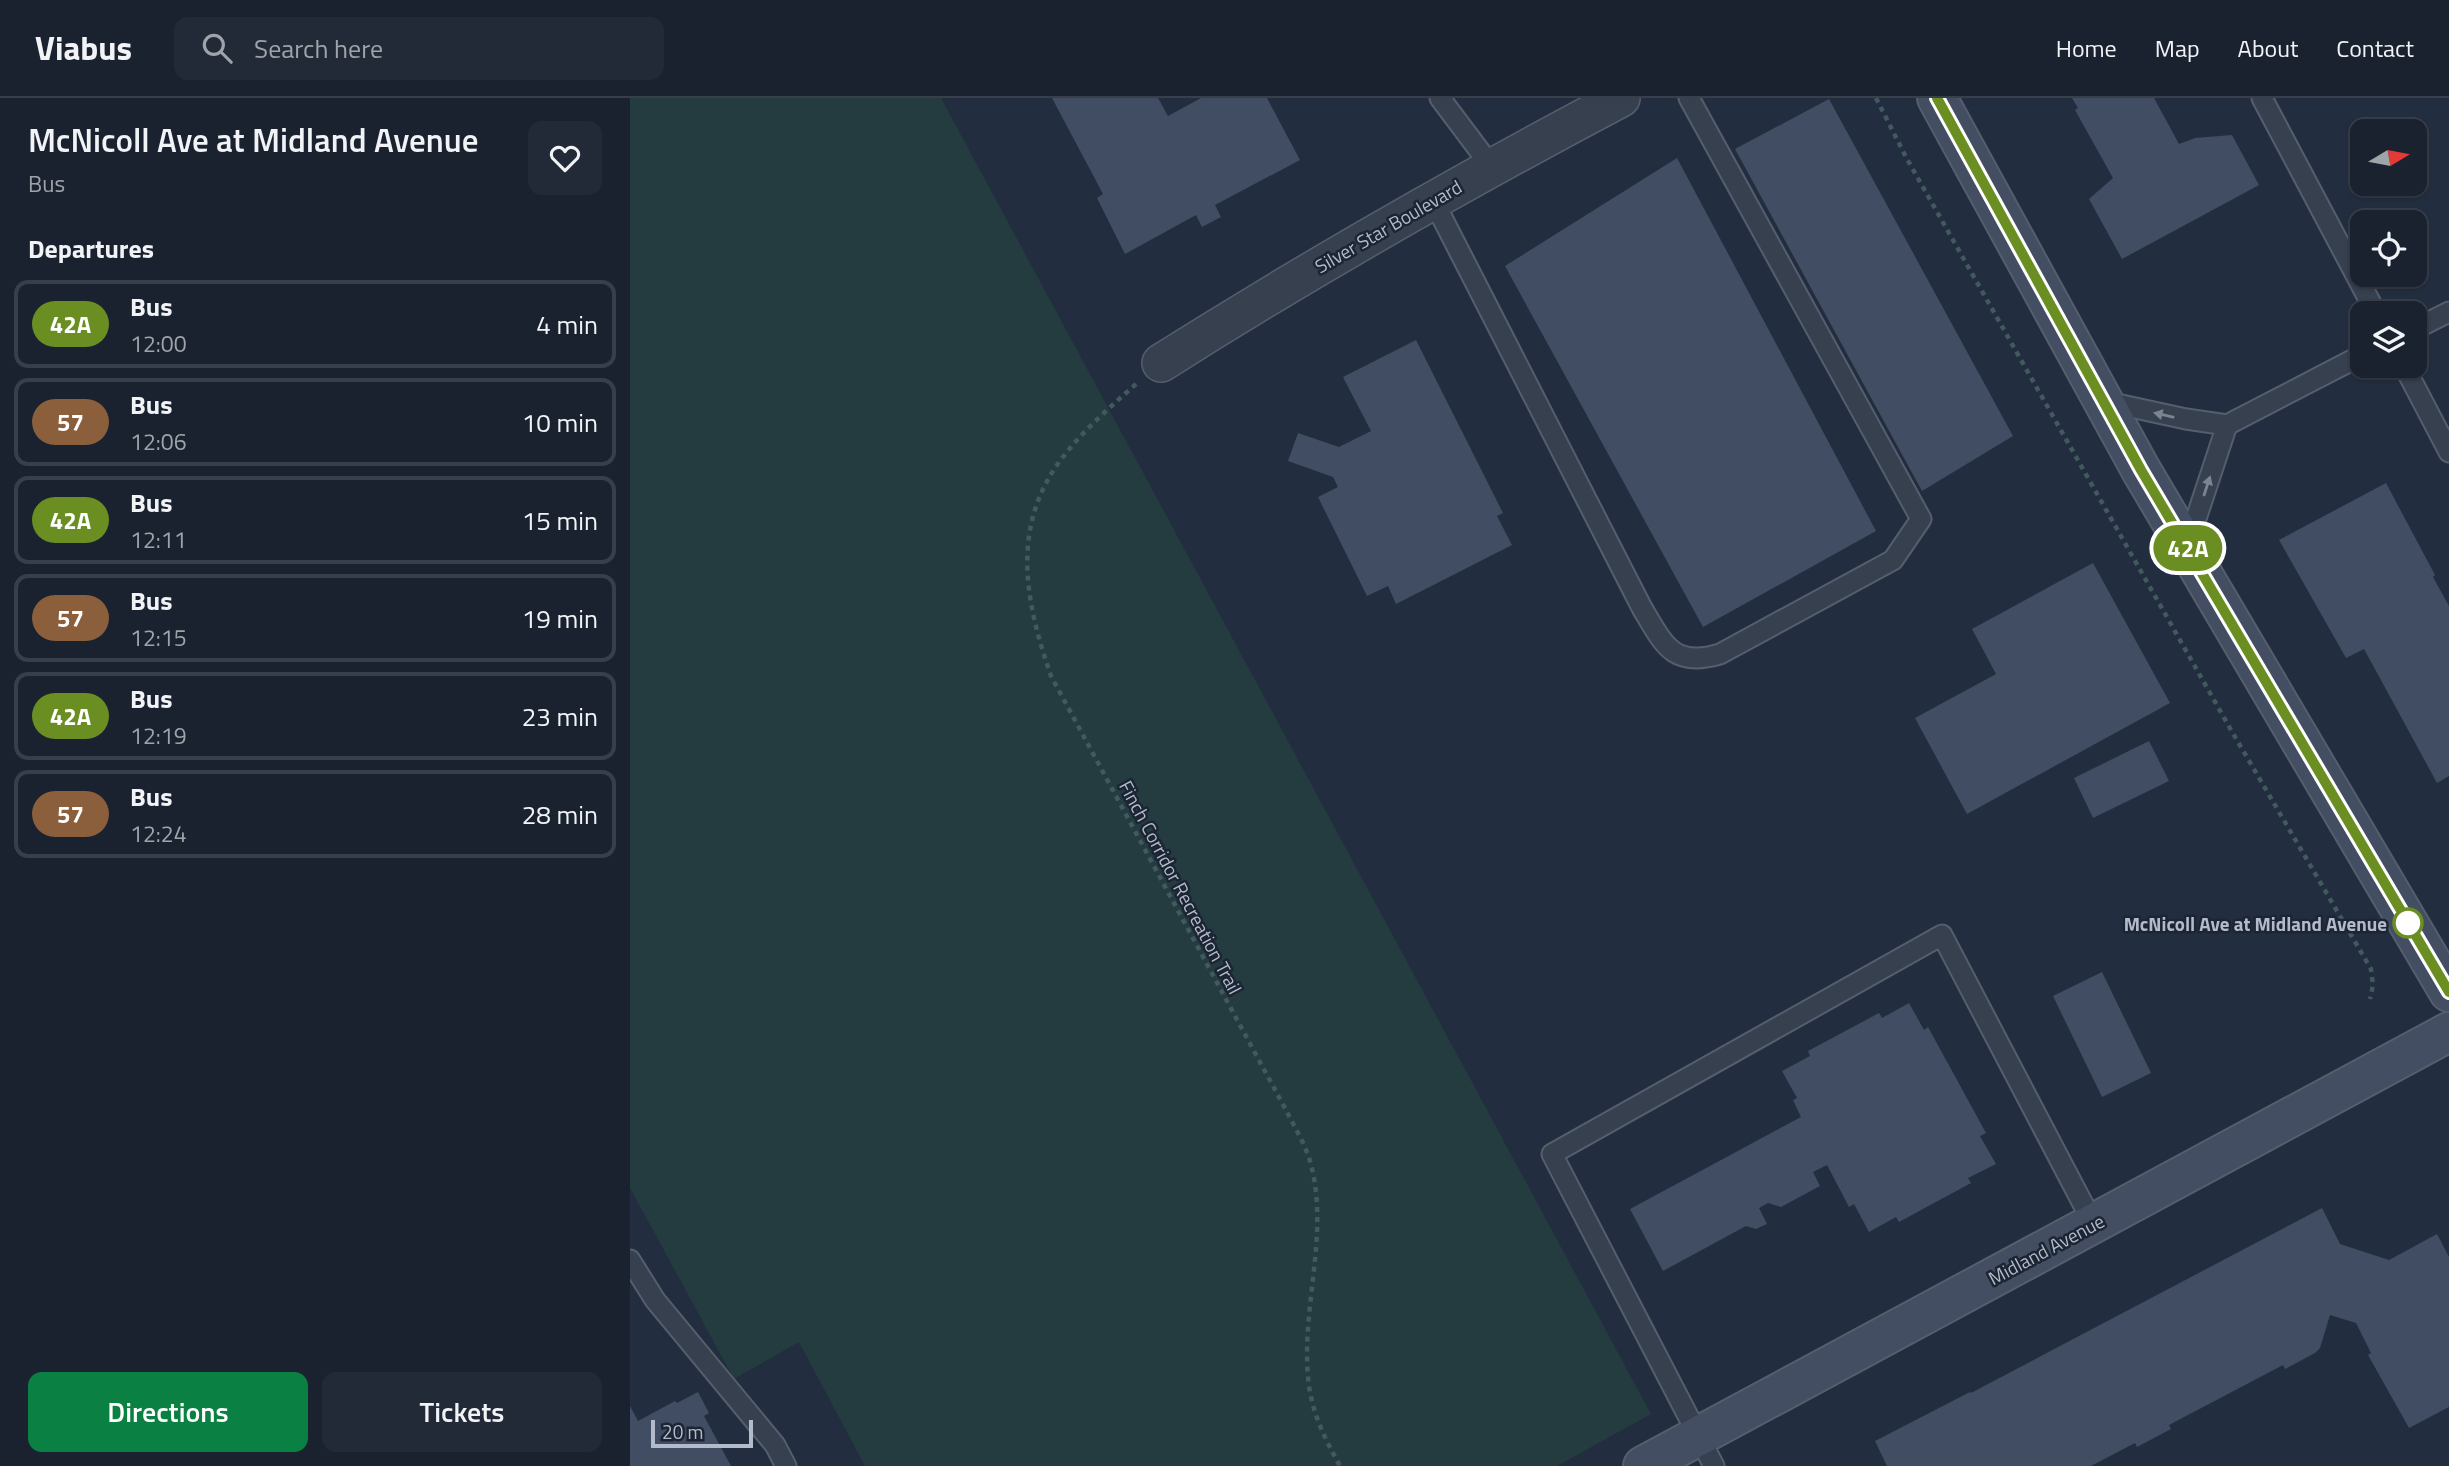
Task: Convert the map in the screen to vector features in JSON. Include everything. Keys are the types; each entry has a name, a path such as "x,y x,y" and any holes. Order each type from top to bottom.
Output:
{"main road":[{"path":"1937,98 2103,401 2449,992"},
{"name":"Midland Avenue","path":"1643,1466 1707,1451 2093,1223 2449,1032"}],"street":[{"name":"Silver Star Boulevard","path":"1161,363 1255,304 1491,166 1621,98"}],"lane":[{"path":"1433,200 1635,596 1661,641 1680,657 1700,660 1720,654 1893,560 1921,519 1689,98"},
{"path":"2262,98 2370,301"},
{"path":"1444,99 1491,166"},
{"path":"2427,323 2449,312"},
{"path":"2103,401 2227,425 2350,361"},
{"path":"2410,378 2449,452"},
{"path":"2187,546 2227,425"},
{"path":"1707,1451 1552,1154 1942,935 2093,1223"},
{"path":"630,1260 655,1300 775,1445 786,1466"}],"path":[{"path":"1876,98 1907,159 2231,730 2371,969 2370,999"},
{"name":"Finch Corridor Recreation Trail","path":"1161,363 1085,432 1058,464 1046,484 1036,508 1027,544 1030,611 1051,676 1293,1124 1309,1159 1317,1213 1309,1331 1309,1386 1322,1432 1340,1466"}],"green space":[{"path":"630,98 941,98 1651,1414 1557,1466 865,1466 799,1342 734,1379 630,1188"}],"building":[{"path":"1052,98 1158,98 1168,116 1201,98 1267,98 1300,160 1215,205 1221,217 1202,227 1196,215 1125,254 1097,198 1103,194"},
{"path":"2072,98 2154,98 2179,144 2195,138 2232,135 2259,185 2122,259 2089,199 2113,178 2075,110 2078,108"},
{"path":"1829,99 2013,436 1922,491 1735,149"},
{"path":"1677,158 1876,531 1703,627 1505,266"},
{"path":"1416,340 1503,513 1497,516 1512,545 1396,604 1388,586 1367,596 1318,497 1338,487 1333,477 1288,461 1298,433 1339,447 1371,431 1343,377"},
{"path":"2386,483 2449,606 2449,776 2437,783 2364,649 2346,658 2279,540"},
{"path":"2093,563 2170,703 1967,814 1915,718 1996,674 1972,629"},
{"path":"2149,741 2169,781 2093,818 2074,778"},
{"path":"2102,972 2151,1073 2102,1097 2053,996"},
{"path":"1909,1003 1924,1030 1928,1027 1986,1133 1980,1136 1996,1164 1968,1178 1971,1183 1899,1222 1896,1217 1869,1232 1854,1204 1849,1207 1827,1165 1813,1172 1820,1186 1781,1207 1768,1203 1759,1208 1767,1224 1756,1229 1746,1226 1663,1271 1630,1209 1801,1117 1793,1100 1797,1098 1782,1071 1810,1056 1808,1051 1879,1013 1882,1018"},
{"path":"2322,1208 2340,1244 2389,1260 2437,1234 2449,1257 2449,1407 2409,1428 2368,1355 2371,1353 2356,1323 2330,1315 2320,1348 2315,1353 2285,1369 2283,1365 2169,1425 2171,1429 2137,1447 2135,1443 2091,1466 1887,1466 1875,1441"},
{"path":"698,1392 709,1413 704,1416 731,1466 630,1466 630,1406 638,1421"}],"bus line":[{"name":"42A","path":"1937,98 2141,470 2449,992"}],"place":[{"name":"McNicoll Ave at Midland Avenue","path":"2408,923"}]}
